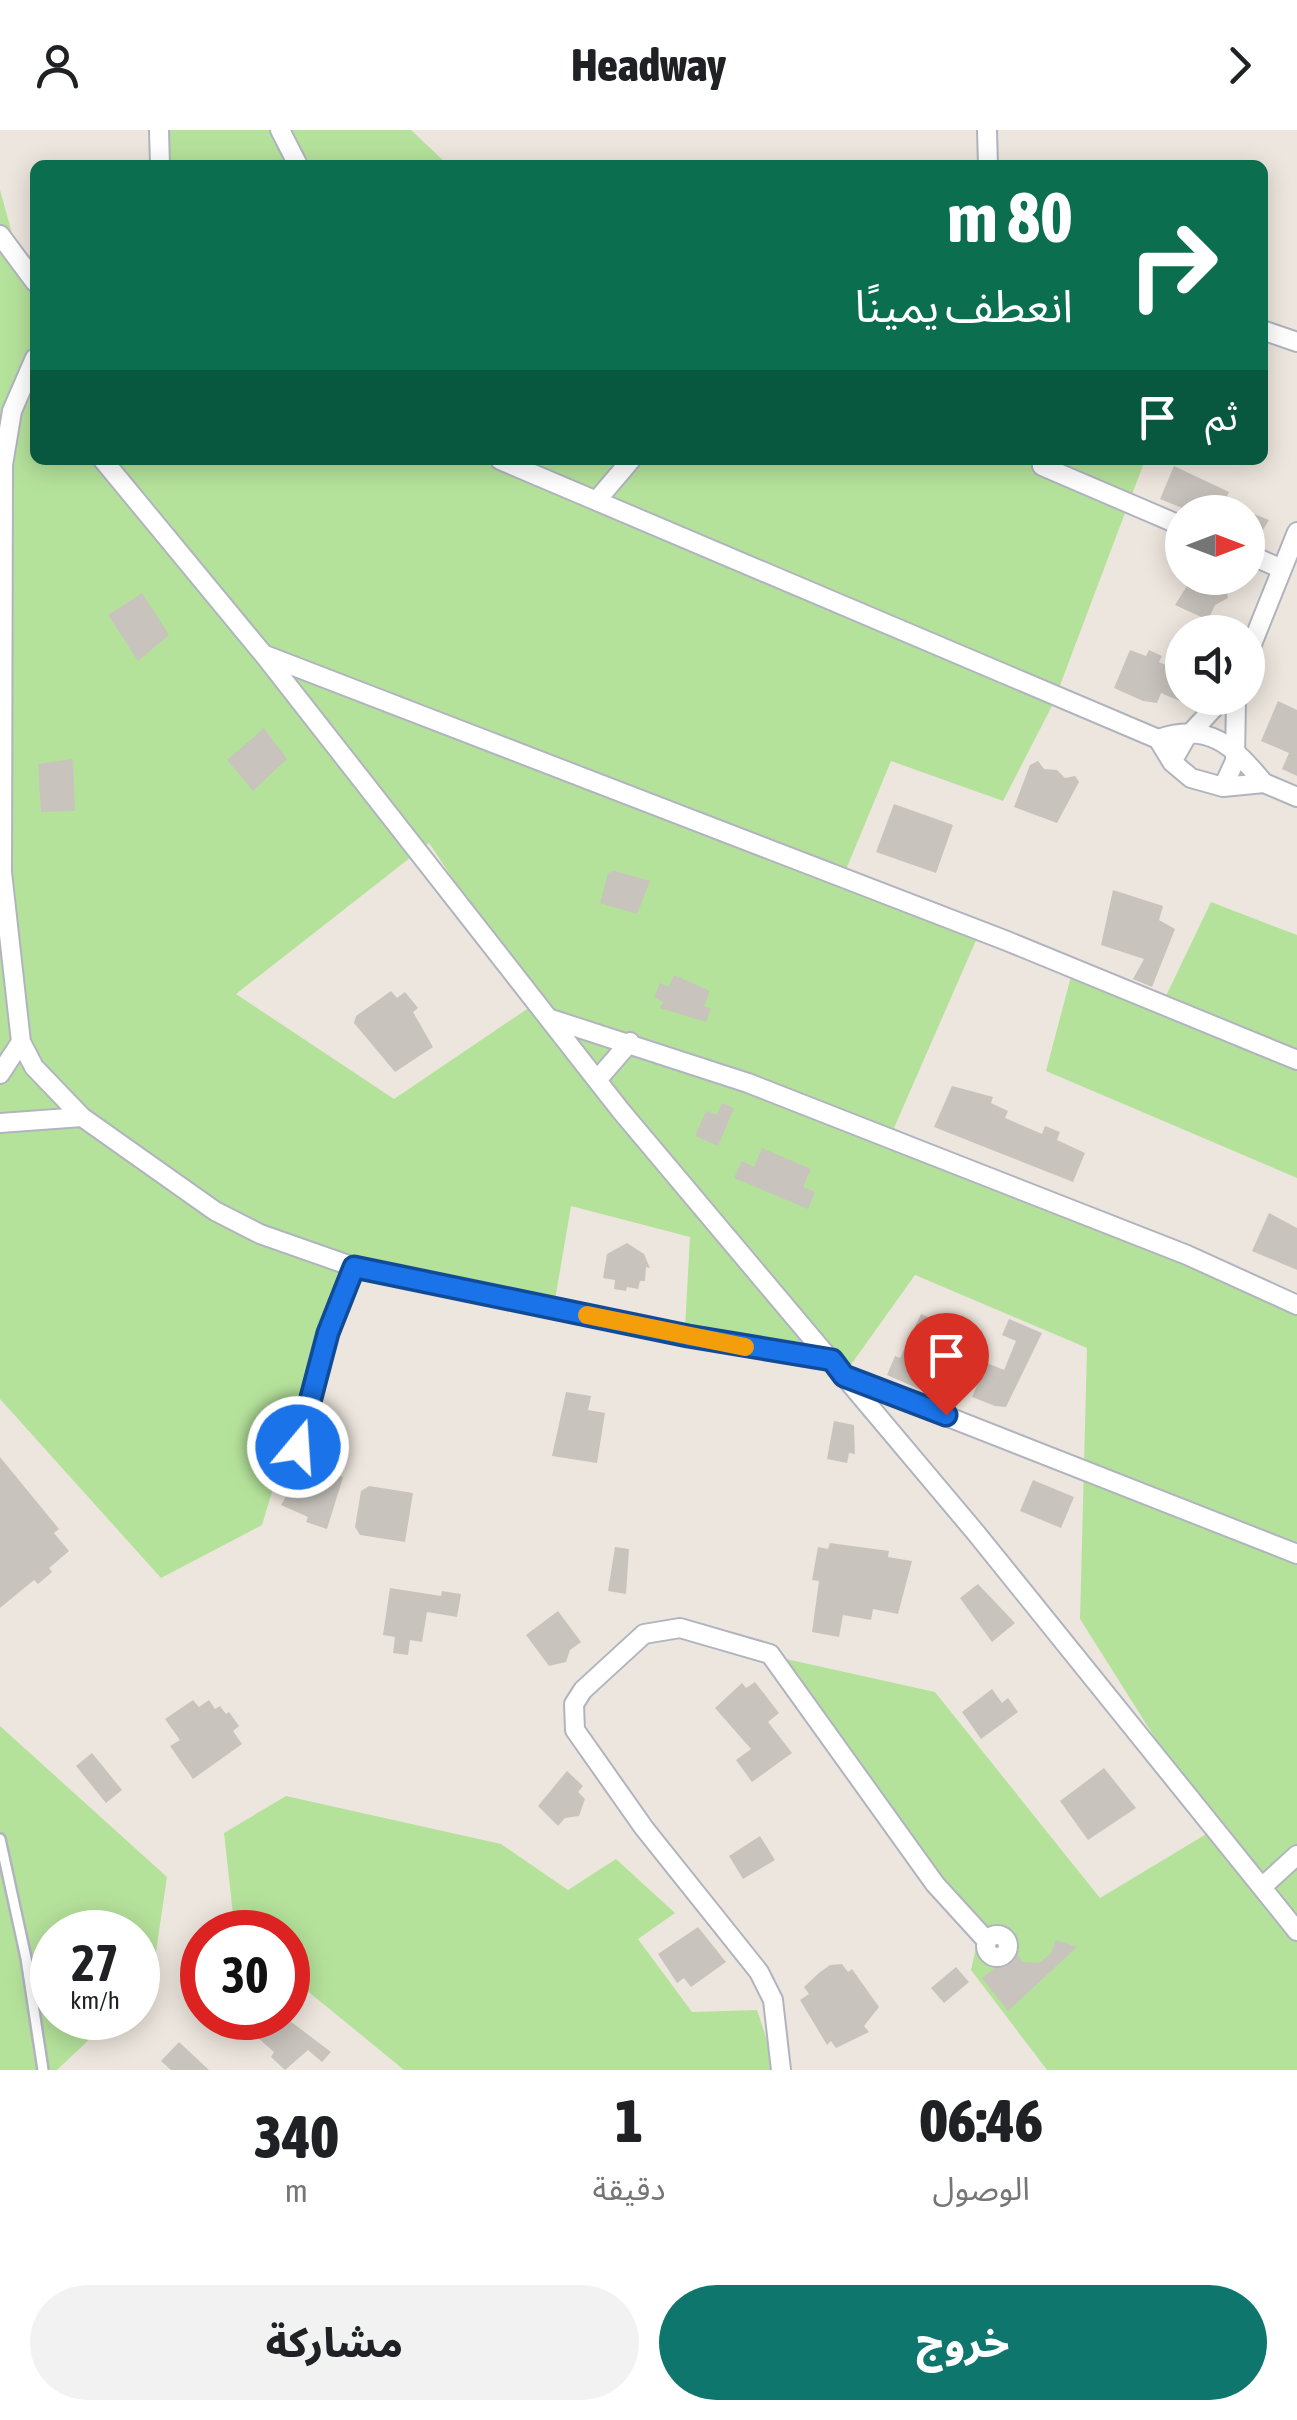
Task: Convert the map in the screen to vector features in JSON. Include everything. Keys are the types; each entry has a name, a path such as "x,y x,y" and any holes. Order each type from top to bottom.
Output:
{"street":[{"path":"159,130 160,160"},
{"path":"280,130 295,160"},
{"path":"987,130 988,160"},
{"path":"0,235 30,275"},
{"path":"1268,332 1297,342"},
{"path":"30,370 12,411 2,502 2,872 22,1042 34,1067 82,1117 215,1211 260,1234 354,1267 706,1340 832,1360"},
{"path":"12,411 30,409"},
{"path":"107,465 264,655 597,1080 832,1360 1297,1931"},
{"path":"512,465 1158,738 1196,730 1236,752 1264,783 1297,796"},
{"path":"597,500 627,465"},
{"path":"1042,466 1165,519"},
{"path":"1264,615 1297,532"},
{"path":"1265,562 1282,569"},
{"path":"264,655 1007,942 1297,1060"},
{"path":"1172,762 1209,715"},
{"path":"1223,787 1236,752 1236,715"},
{"path":"1158,738 1172,762 1191,778 1223,787 1264,783"},
{"path":"550,1019 748,1082 1187,1255 1297,1305"},
{"path":"0,1074 22,1042"},
{"path":"597,1080 630,1042"},
{"path":"0,1123 82,1117"},
{"path":"298,1447 334,1317 354,1267"},
{"path":"844,1376 1297,1554"},
{"path":"781,2070 773,2000 758,1972 644,1828 575,1730 574,1704 583,1690 644,1634 680,1628 770,1654 936,1884 987,1941"},
{"path":"1262,1887 1297,1855"}],"lane":[{"path":"0,1839 26,1958 43,2070"}],"green space":[{"path":"153,130 411,130 443,160 157,160"},
{"path":"0,190 17,251 30,255 30,465 1143,465 1053,704 1003,801 891,761 843,877 981,929 894,1128 1297,1309 1297,2070 1047,2070 971,1970 977,1943 786,1659 935,1692 1100,1898 1213,1830 1080,1619 1087,1348 915,1275 850,1366 685,1328 690,1237 571,1206 554,1306 341,1263 262,1525 161,1578 0,1399","holes":["429,843 536,1003 394,1099 236,994"]},
{"path":"1211,902 1297,935 1297,1178 1046,1071 1074,965 1164,1000"},
{"path":"0,1726 167,1877 160,1925 160,1910 30,1910 30,2040 89,2040 57,2070 0,2070"},
{"path":"286,1796 501,1844 568,1890 616,1859 675,1913 638,1939 692,2012 757,2010 777,2070 404,2070 310,1993 310,1910 233,1910 224,1833"}],"building":[{"path":"1174,466 1229,492 1165,495 1165,501 1160,499"},
{"path":"142,593 169,635 138,661 108,615"},
{"path":"1181,595 1228,598 1215,605 1210,615 1197,615 1175,605"},
{"path":"1130,650 1146,656 1149,650 1162,656 1159,662 1165,665 1165,695 1161,693 1157,703 1114,688"},
{"path":"1278,701 1297,710 1297,776 1282,769 1289,753 1261,741"},
{"path":"264,728 287,759 253,791 227,760"},
{"path":"73,759 75,811 41,812 38,764"},
{"path":"1038,761 1044,769 1057,770 1065,778 1075,776 1079,782 1057,823 1014,807 1030,765"},
{"path":"894,804 953,825 936,873 876,852"},
{"path":"615,871 650,881 637,914 600,903 608,873"},
{"path":"1113,890 1163,906 1159,920 1175,929 1152,987 1133,979 1144,959 1101,945"},
{"path":"674,975 710,991 704,1006 711,1009 706,1022 660,1008 663,1002 654,997 660,983 669,987"},
{"path":"391,991 397,998 405,992 418,1008 413,1012 433,1047 395,1072 354,1023 356,1016"},
{"path":"952,1086 993,1097 991,1103 1008,1111 1005,1118 1042,1134 1045,1126 1060,1132 1057,1140 1085,1153 1073,1182 934,1127"},
{"path":"722,1103 734,1108 718,1146 695,1136 706,1111 717,1115"},
{"path":"762,1148 811,1169 803,1187 815,1192 808,1209 734,1178 742,1161 754,1167"},
{"path":"1269,1213 1297,1228 1297,1270 1252,1251"},
{"path":"627,1243 644,1254 650,1268 646,1267 645,1281 640,1281 638,1289 627,1287 626,1291 614,1289 615,1280 603,1278 607,1254"},
{"path":"921,1314 933,1319 940,1330 959,1329 966,1337 937,1397 887,1375 895,1356 900,1358"},
{"path":"1009,1319 1042,1333 1006,1407 995,1406 972,1397 987,1363 1004,1370 1016,1341 1002,1335"},
{"path":"566,1392 591,1396 588,1410 605,1413 597,1463 552,1456"},
{"path":"834,1421 854,1425 855,1454 849,1453 847,1463 827,1459"},
{"path":"0,1457 59,1529 54,1533 69,1551 38,1584 34,1580 0,1608"},
{"path":"301,1464 343,1477 327,1529 306,1522 308,1517 281,1505 295,1481 292,1469"},
{"path":"1033,1480 1074,1497 1061,1528 1020,1511"},
{"path":"369,1486 413,1493 405,1542 360,1535 355,1527 361,1491"},
{"path":"830,1543 889,1551 888,1557 912,1561 898,1614 873,1609 871,1620 843,1615 839,1637 812,1632 819,1581 812,1580 818,1547 828,1549"},
{"path":"615,1547 629,1549 626,1594 608,1591"},
{"path":"978,1584 1015,1623 992,1642 960,1598"},
{"path":"390,1588 441,1596 442,1591 461,1594 457,1617 427,1612 422,1642 410,1640 408,1655 393,1653 395,1637 383,1635"},
{"path":"558,1611 581,1642 570,1650 566,1662 549,1666 526,1635"},
{"path":"755,1682 779,1713 768,1722 792,1753 752,1782 736,1760 751,1749 715,1708 742,1683 746,1688"},
{"path":"992,1689 1002,1703 1008,1698 1018,1712 981,1739 962,1712"},
{"path":"193,1700 199,1707 209,1700 215,1709 220,1706 226,1714 229,1712 239,1726 233,1731 242,1744 193,1779 170,1746 180,1740 165,1719"},
{"path":"92,1753 122,1790 106,1803 76,1766"},
{"path":"1104,1768 1136,1808 1088,1840 1060,1801"},
{"path":"567,1771 583,1786 578,1792 585,1799 579,1816 565,1818 558,1826 538,1806"},
{"path":"760,1836 775,1860 743,1879 729,1856"},
{"path":"698,1927 726,1962 691,1987 684,1978 677,1983 658,1954"},
{"path":"1056,1940 1077,1947 1008,2011 982,1978 1015,1951 1023,1962 1039,1963 1051,1953"},
{"path":"842,1964 848,1972 852,1969 879,2007 864,2026 869,2032 836,2048 831,2041 827,2045 800,2000 809,1994 804,1987 819,1973 830,1965"},
{"path":"956,1967 969,1982 944,2003 931,1988"},
{"path":"310,2036 331,2052 322,2062 308,2050 285,2070 271,2057 274,2052 260,2040 310,2040"},
{"path":"179,2042 209,2070 171,2070 161,2061"}],"slow traffic":[{"path":"587,1315 745,1347"}],"route":[{"path":"298,1447 319,1379 328,1333 354,1267 688,1336 832,1360 844,1376 946,1415"}]}
